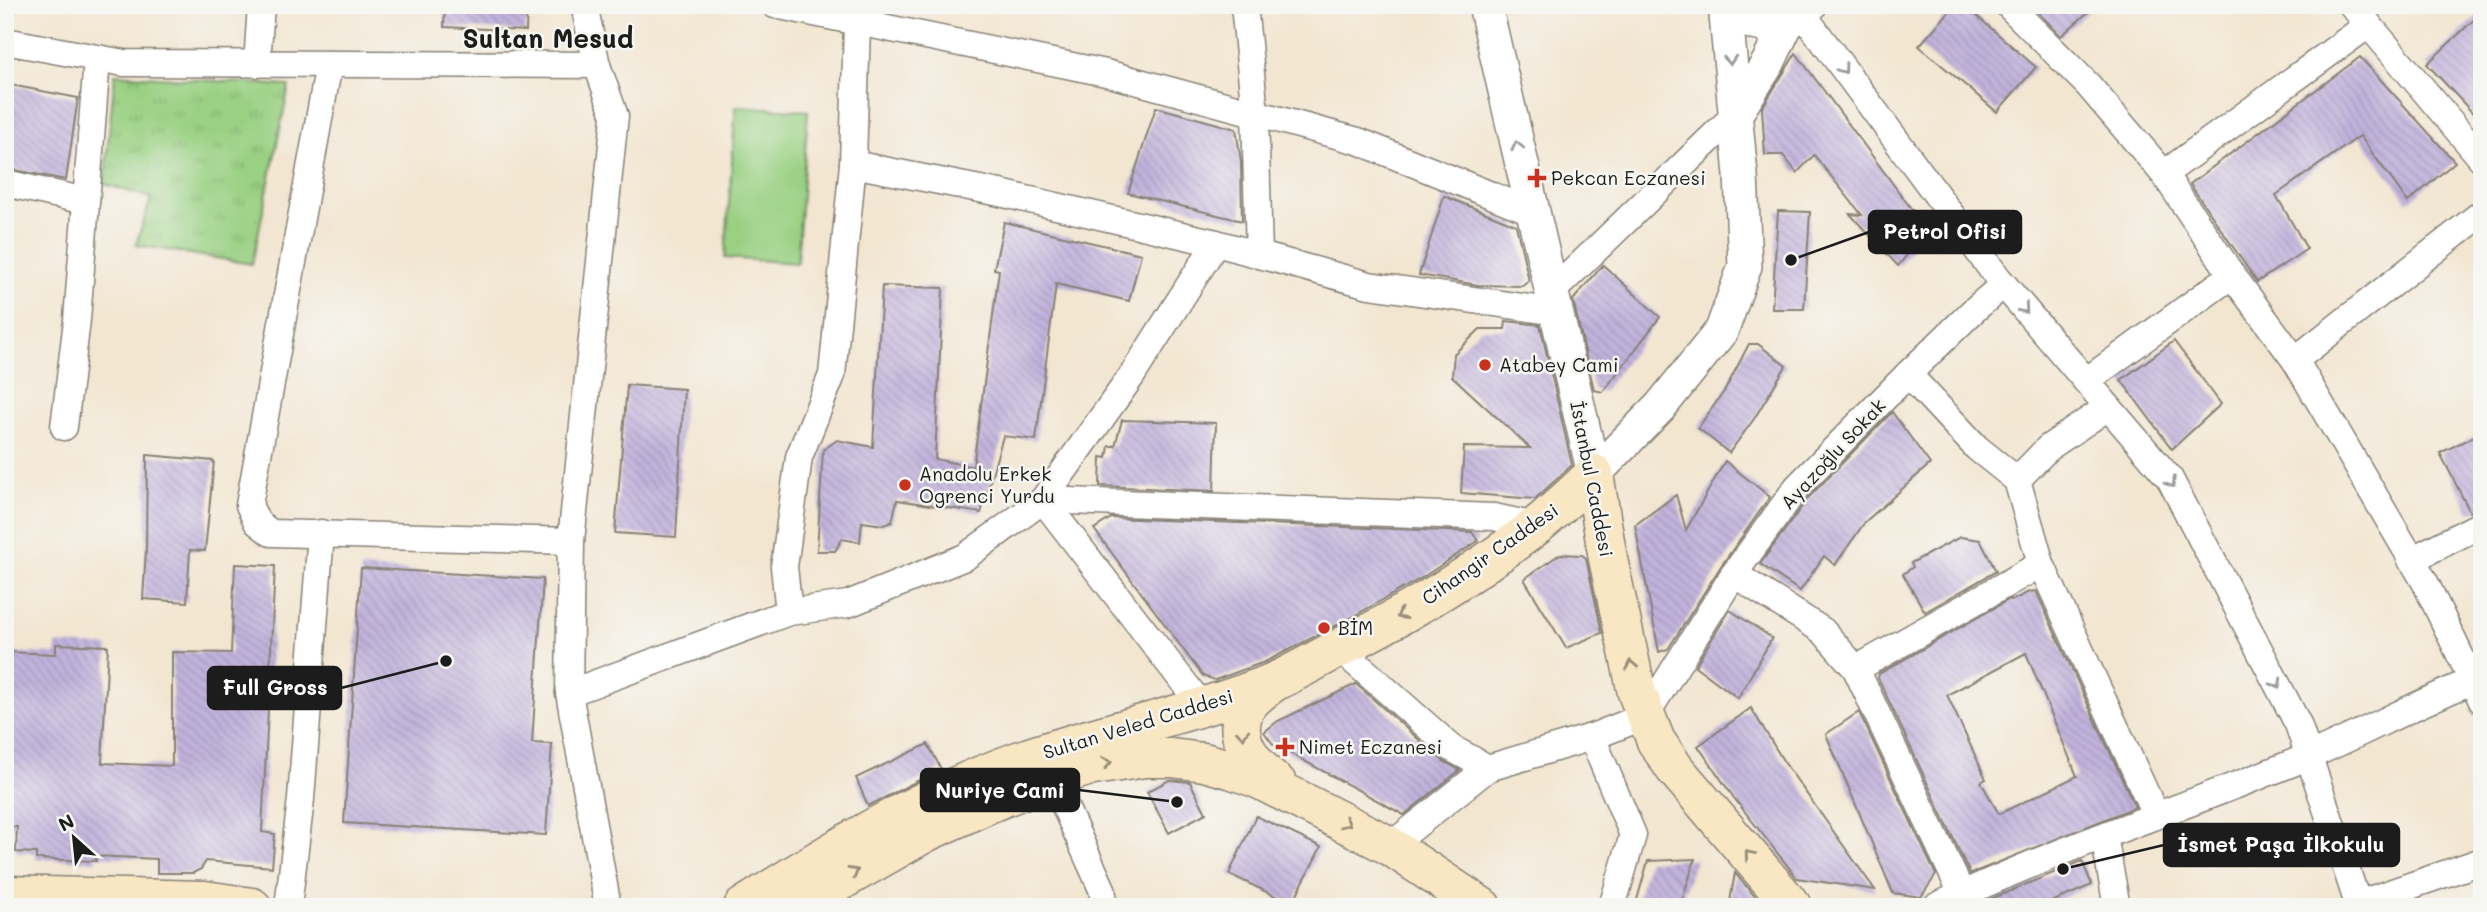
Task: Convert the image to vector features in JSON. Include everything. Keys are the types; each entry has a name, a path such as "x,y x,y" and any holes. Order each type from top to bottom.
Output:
{"main road":[{"name":"Cihangir Caddesi","path":"1276,681 1418,605 1536,526 1594,474"},
{"name":"İstanbul Caddesi","path":"1594,474 1608,559 1637,693 1656,741 1675,769 1793,907"},
{"path":"1536,526 1569,526 1585,531 1608,559"},
{"path":"1276,681 1253,698 1244,711 1242,742 1251,759 1265,774 1295,797"},
{"name":"Sultan Veled Caddesi","path":"743,907 845,843 972,780 1062,746 1202,706 1276,681"},
{"name":"Sultan Veled Caddesi","path":"795,907 927,832 1052,778 1119,761 1171,758 1233,769 1295,797 1390,846 1445,896 1482,907"},
{"path":"5,895 205,900 252,907"}],"street":[{"path":"257,64 261,5"},
{"path":"584,5 597,65 615,116 571,541 569,693 608,907"},
{"path":"775,5 1106,72 1358,141 1533,212"},
{"path":"1244,5 1255,113 1259,255"},
{"name":"İstanbul Caddesi","path":"1485,5 1594,474"},
{"name":"Cihangir Caddesi","path":"1726,5 1736,16 1769,27 1800,14"},
{"name":"Cihangir Caddesi","path":"1594,474 1660,407 1722,330 1745,266 1741,175 1726,5"},
{"path":"1935,907 2104,836 2309,756 2415,705 2477,691 2425,582 2295,360 2232,275 2164,174 2088,85 2008,5"},
{"path":"853,164 1000,193 1216,243 1369,285 1554,302 1735,115 1800,14 2003,285 2169,479 2298,724 2358,905 2482,861"},
{"path":"2164,174 2360,15 2482,159"},
{"path":"789,612 784,567 799,457 832,375 853,164 857,22"},
{"path":"5,41 124,64 597,65"},
{"path":"64,427 77,320 97,58"},
{"path":"329,64 249,505 257,522 271,533 571,541"},
{"path":"5,183 86,201"},
{"path":"2295,360 2482,213"},
{"path":"569,693 789,612 848,604 965,557 1043,500 1130,377 1216,243"},
{"path":"2086,381 2232,275"},
{"name":"Ayazoğlu Sokak","path":"1645,716 1734,574 1797,487 1908,374 2003,285"},
{"path":"1908,374 1977,447 2017,480 2041,564 2156,816"},
{"path":"2017,480 2049,448 2108,407"},
{"path":"1043,500 1494,517 1536,526"},
{"path":"1043,500 1202,706"},
{"path":"2411,560 2482,524"},
{"path":"288,907 301,799 321,533"},
{"path":"1856,669 2041,564"},
{"path":"1734,574 1823,631 1856,669 1962,894"},
{"path":"1340,649 1453,748 1488,768"},
{"path":"1390,846 1488,768 1592,737 1645,716"},
{"path":"1592,737 1633,835 1612,907"},
{"path":"1052,778 1102,889 1105,907"},
{"path":"2104,836 2117,907"}],"green space":[{"path":"115,74 289,86 252,264 136,245 151,198 104,184"},
{"path":"736,106 808,111 797,263 725,258"}],"building":[{"path":"445,5 527,5 526,31 444,27"},
{"path":"1955,5 1964,5 2036,67 1997,112 1919,46"},
{"path":"2031,5 2096,5 2061,36"},
{"path":"2482,12 2482,123 2427,64"},
{"path":"1796,53 1927,230 1898,266 1850,214 1862,215 1814,155 1797,173 1783,155 1765,155 1762,108"},
{"path":"2360,57 2455,162 2408,202 2360,136 2276,195 2307,249 2257,282 2190,184"},
{"path":"11,85 78,98 66,180 5,168 5,119"},
{"path":"1156,107 1236,129 1241,161 1242,221 1128,193"},
{"path":"1444,196 1516,225 1529,281 1522,286 1478,285 1419,275"},
{"path":"1778,211 1810,212 1804,309 1772,309"},
{"path":"1004,222 1141,254 1129,301 1056,284 1036,440 1003,436 981,513 897,500 892,522 883,525 862,522 860,542 842,539 835,551 817,551 823,450 837,440 873,447 882,286 943,288 935,459 973,467 999,270 994,269"},
{"path":"1603,265 1660,317 1603,392 1594,390 1573,300"},
{"path":"1506,321 1540,325 1572,465 1535,499 1461,493 1464,447 1530,448 1452,376 1454,354 1480,329 1505,329"},
{"path":"2174,341 2221,404 2172,449 2121,380"},
{"path":"1749,344 1758,344 1786,366 1754,419 1729,453 1698,428 1725,390"},
{"path":"627,385 684,389 676,537 615,533"},
{"path":"1892,412 1930,464 1865,522 1835,565 1824,556 1800,591 1760,564 1809,497"},
{"path":"1122,420 1216,423 1214,491 1100,486 1101,457 1107,458 1109,446 1115,446"},
{"path":"2482,432 2482,508 2470,512 2440,453"},
{"path":"147,455 214,461 205,551 190,550 187,602 143,599"},
{"path":"1725,461 1770,497 1721,566 1668,649 1659,652 1635,525 1676,495 1686,530"},
{"path":"1111,518 1472,532 1478,541 1423,577 1345,621 1267,661 1215,680 1203,676 1094,529"},
{"path":"1960,537 1980,540 1996,571 1925,612 1903,574 1913,567 1911,563"},
{"path":"1560,554 1582,555 1586,558 1602,633 1566,648 1524,579"},
{"path":"235,564 275,566 262,832 275,834 272,867 206,861 201,869 193,873 157,873 157,859 96,856 96,861 36,859 36,853 16,852 17,827 5,826 5,652 56,654 56,644 108,646 102,763 172,766 172,652 231,653"},
{"path":"361,568 543,579 532,743 552,744 546,835 344,823"},
{"path":"2036,591 2135,807 1970,874 1878,678 1879,674 2010,599 2011,601","holes":["2026,653 2077,776 1999,814 1981,782 1986,779 1947,695"]},
{"path":"1730,610 1772,638 1738,698 1695,666"},
{"path":"1356,684 1443,761 1460,770 1404,815 1273,744 1264,732 1278,721"},
{"path":"1751,708 1784,762 1875,890 1797,878 1734,798 1698,746"},
{"path":"1859,712 1936,875 1921,897 1893,893 1826,734"},
{"path":"928,744 941,769 868,806 856,778"},
{"path":"1169,780 1190,782 1206,813 1169,833 1147,792"},
{"path":"1256,816 1321,847 1292,904 1229,874"},
{"path":"1695,859 1680,907 1635,907 1648,861"},
{"path":"2082,861 2092,885 2040,907 1988,907 1986,901"},
{"path":"1735,873 1764,907 1729,907"}],"place":[{"name":"Pekcan Eczanesi","path":"1537,178"},
{"name":"Petrol Ofisi","path":"1791,260"},
{"name":"Atabey Cami","path":"1485,365"},
{"name":"Anadolu Erkek Ogrenci Yurdu","path":"905,485"},
{"name":"BİM","path":"1324,628"},
{"name":"Full Gross","path":"446,661"},
{"name":"Nimet Eczanesi","path":"1285,747"},
{"name":"Nuriye Cami","path":"1177,802"},
{"name":"İsmet Paşa İlkokulu","path":"2063,869"}],"district":[{"name":"Sultan Mesud","path":"548,39"}]}
